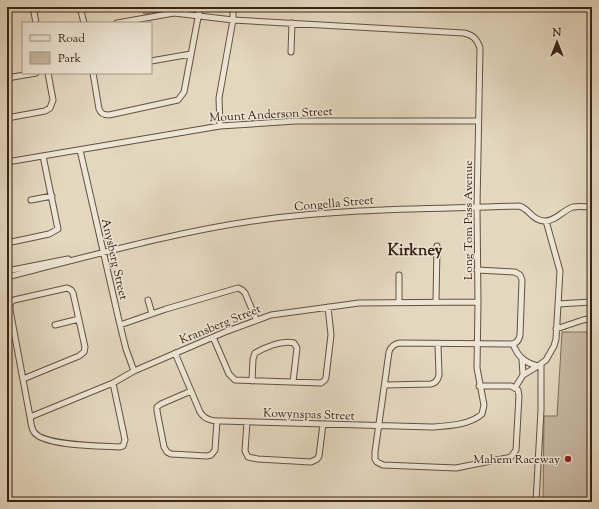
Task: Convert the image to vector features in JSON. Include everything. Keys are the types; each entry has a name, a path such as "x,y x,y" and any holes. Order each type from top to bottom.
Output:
{"street":[{"path":"33,7 36,22"},
{"path":"80,7 84,22"},
{"path":"93,74 99,109 104,115 172,103 180,99 184,92 200,7"},
{"path":"220,126 219,98 233,7"},
{"path":"122,22 169,13 232,20 292,23 291,52"},
{"name":"Long Tom Pass Avenue","path":"292,23 464,33 473,36 478,41 480,48 477,207 477,368 479,386 484,405 482,414"},
{"path":"152,62 191,54"},
{"path":"7,77 29,74"},
{"path":"7,118 44,111 50,108 52,100 48,74"},
{"name":"Mount Anderson Street","path":"7,162 220,126 296,121 478,121"},
{"name":"Anysberg Street","path":"80,150 120,325 126,349 134,371"},
{"path":"7,243 57,231 58,226 43,156"},
{"path":"31,200 52,196"},
{"name":"Congella Street","path":"7,277 73,259 223,226 300,215 369,209 519,206 523,207 533,217 546,221"},
{"path":"515,388 523,375 539,366 546,360 554,346 560,271 546,221 552,220 572,208 592,208"},
{"path":"436,302 437,246"},
{"name":"Congella Street","path":"7,271 73,259"},
{"path":"477,270 515,272 521,277 520,335 518,340 513,344 400,343 393,345 389,352 375,458 377,462 380,465 451,469 509,459 514,455 516,450 518,390 509,386 479,386"},
{"path":"399,275 399,302"},
{"path":"23,380 83,354 85,348 73,292 68,288 12,301 10,304 23,380 34,433 56,442 69,444 122,446 124,443 124,435 113,383"},
{"path":"120,325 166,309 238,288 245,293 256,319"},
{"path":"148,300 152,314"},
{"name":"Kransberg Street","path":"30,417 113,383 134,371 256,319 272,315 359,303 478,302"},
{"path":"558,304 592,302"},
{"path":"213,337 229,374 234,380 319,383 325,380 331,338 328,307"},
{"path":"556,329 592,318"},
{"path":"55,325 79,319"},
{"path":"252,381 253,359 256,353 272,346 288,342 294,343 297,348 293,382"},
{"path":"385,385 434,383 439,375 438,344"},
{"path":"513,344 522,359 539,366"},
{"name":"Kowynspas Street","path":"175,353 200,412 209,420 379,426 443,426 473,420 482,414"},
{"path":"522,359 523,375"},
{"path":"536,502 541,410 539,366"},
{"path":"191,391 157,407 164,447 167,452 171,454 211,455 215,450 217,421"},
{"path":"247,422 245,451 248,457 258,459 311,462 319,456 323,424"}],"green space":[{"path":"142,7 198,7 196,11 193,12 172,10 144,14"},
{"name":"Mahem Raceway","path":"562,332 592,332 592,502 543,502 544,416 557,416"}],"place":[{"name":"Mahem Raceway","path":"568,459"}],"district":[{"name":"Kirkney","path":"415,249"}]}
